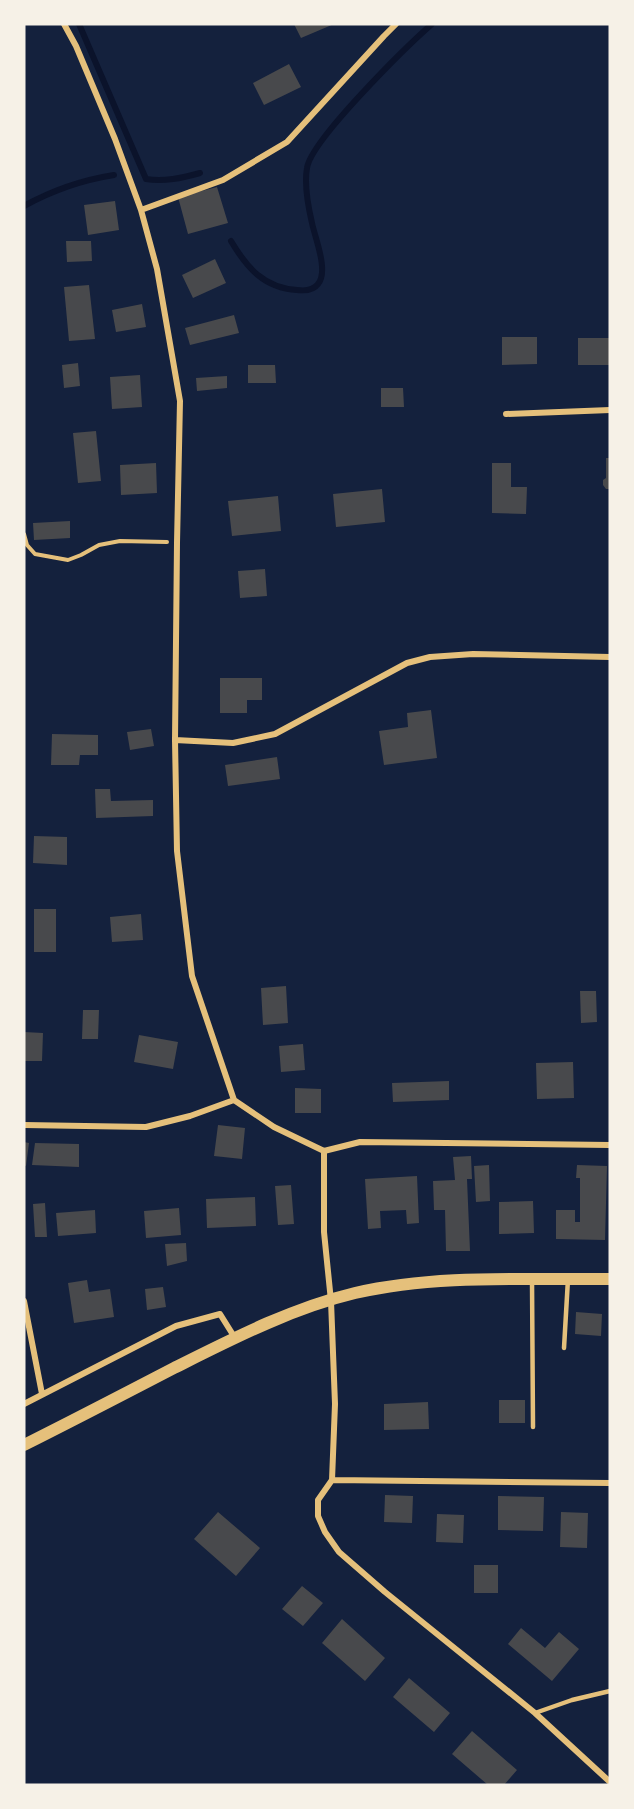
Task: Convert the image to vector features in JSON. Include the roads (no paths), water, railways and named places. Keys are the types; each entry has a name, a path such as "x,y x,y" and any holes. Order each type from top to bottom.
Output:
{"main road":[{"path":"24,1445 235,1338 280,1318 356,1293 414,1284 610,1279"}],"street":[{"path":"64,24 76,46 115,139 141,210 157,269 180,401 175,740 177,851 192,976 234,1100 274,1127 324,1151 360,1142 610,1145"},
{"path":"141,210 223,180 287,142 396,24"},
{"path":"506,414 610,410"},
{"path":"175,740 233,742 275,734 361,690 407,663 430,657 473,654 610,657"},
{"path":"24,1125 146,1127 190,1116 234,1100"},
{"path":"324,1151 324,1232 331,1301 335,1404 332,1480 318,1500 318,1516 325,1532 339,1552 535,1713 610,1782"},
{"path":"24,1301 42,1394"},
{"path":"24,1404 176,1326 220,1314 235,1338"},
{"path":"332,1480 610,1483"}],"lane":[{"path":"532,1280 534,1427"},
{"path":"564,1348 568,1280"},
{"path":"535,1713 572,1700 610,1691"}],"waterway":[{"path":"79,24 146,179 173,179 200,173"},
{"path":"231,241 243,260 266,281 297,290 309,290 318,284 321,278 322,263 309,210 306,181 307,168 312,155 362,94 432,24"},
{"path":"24,206 68,186 114,175"}]}
